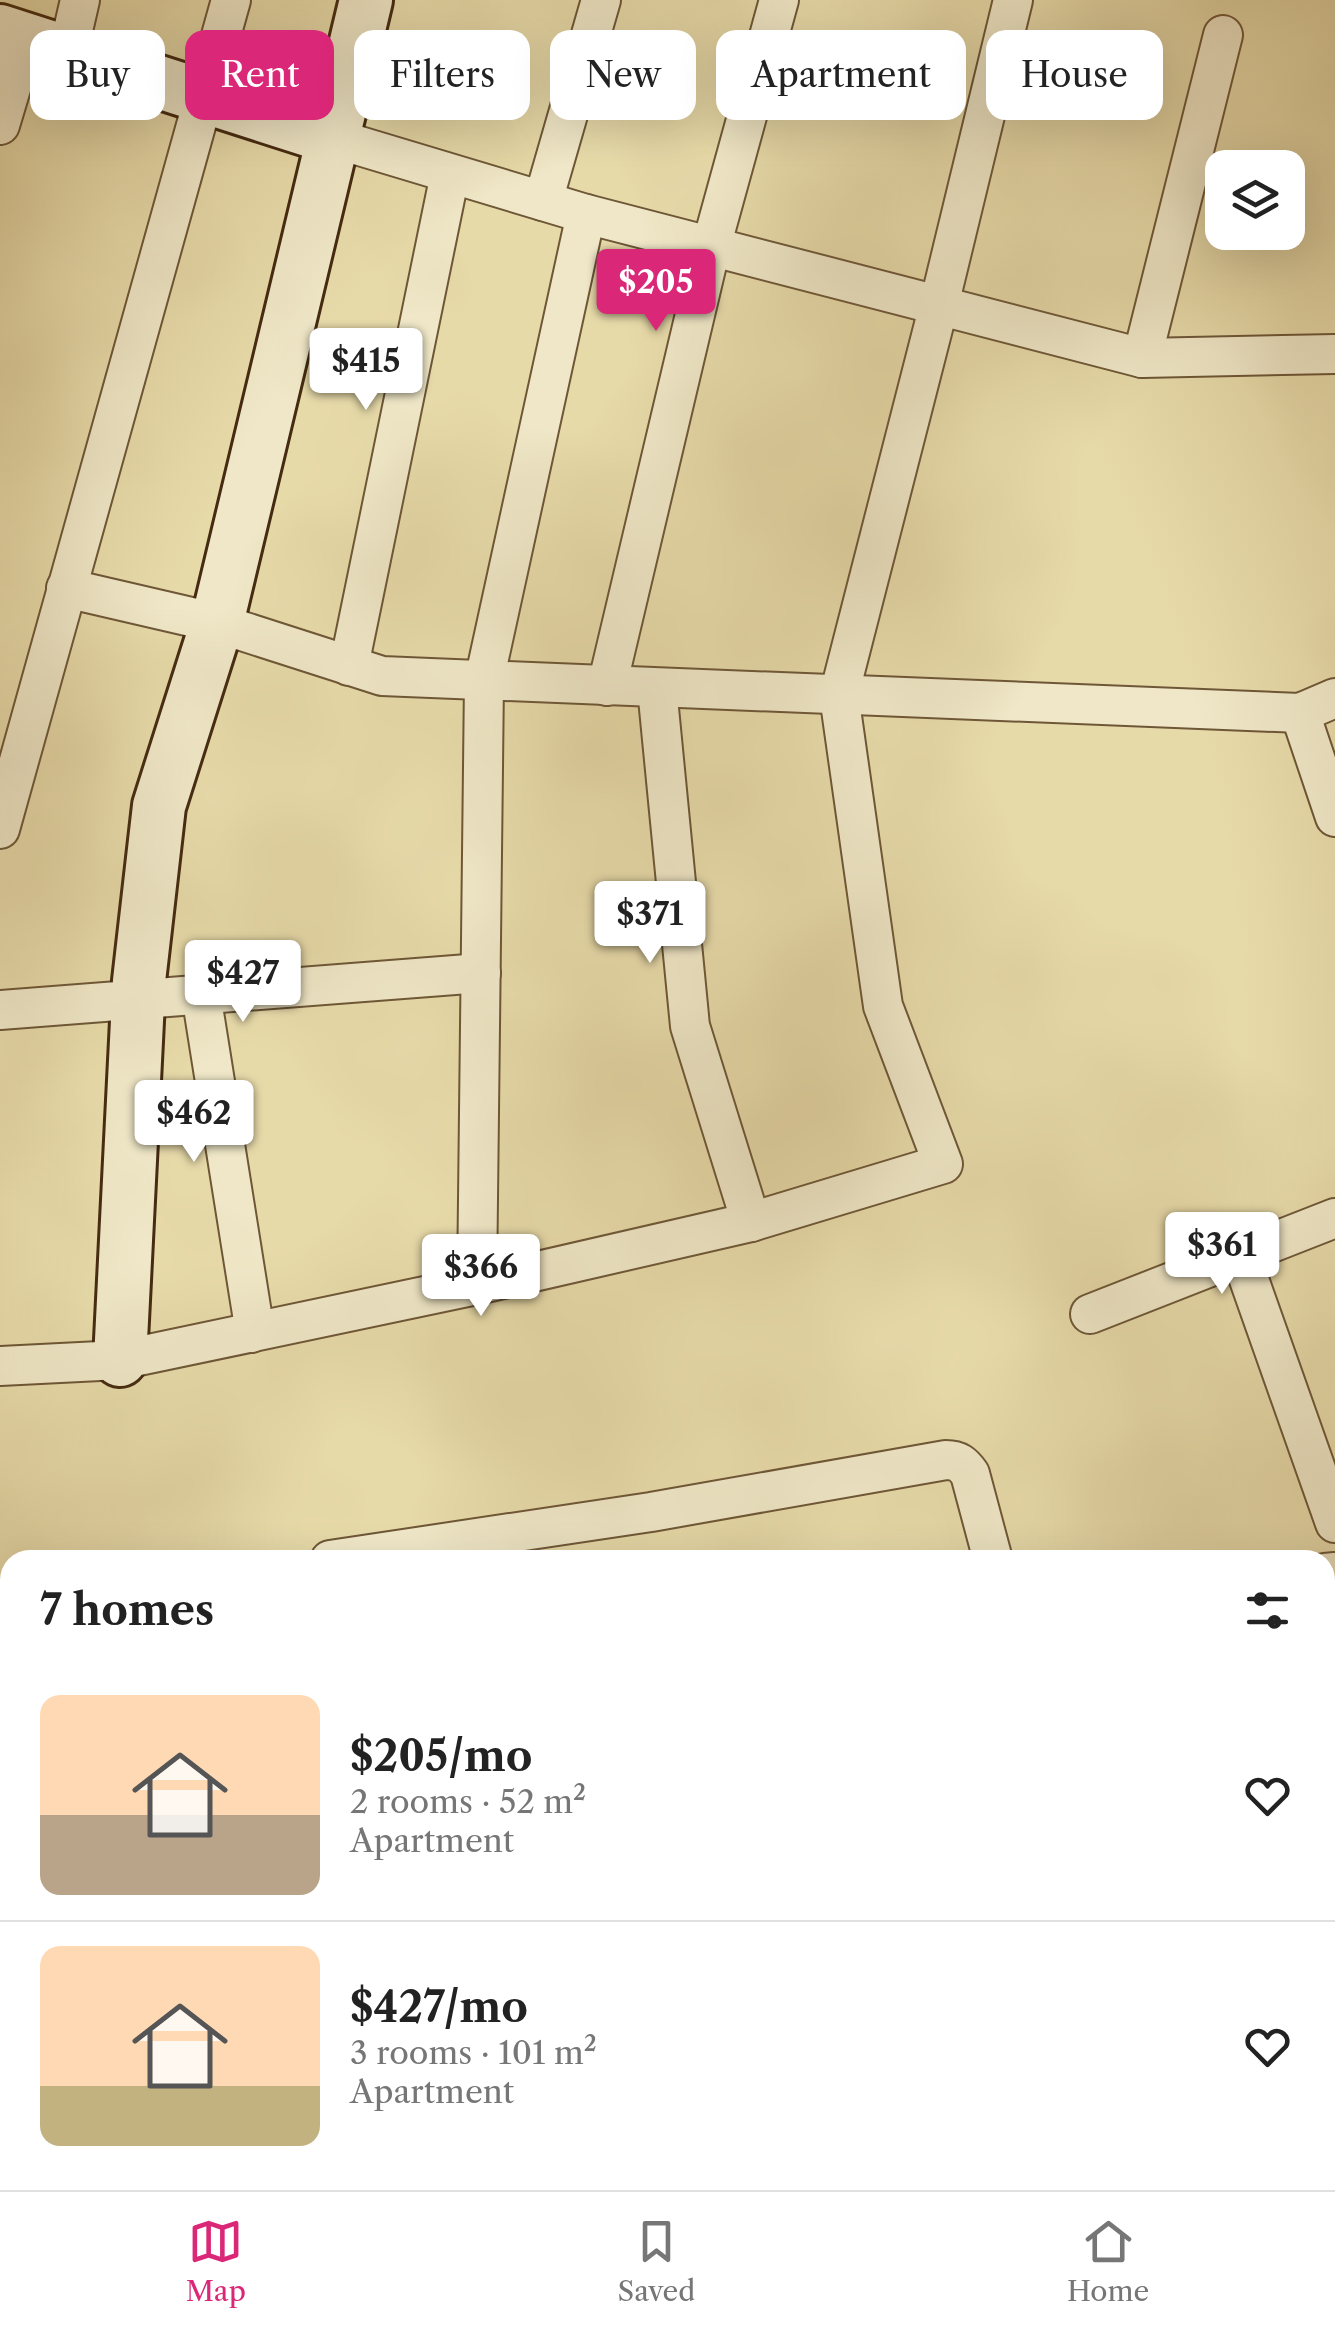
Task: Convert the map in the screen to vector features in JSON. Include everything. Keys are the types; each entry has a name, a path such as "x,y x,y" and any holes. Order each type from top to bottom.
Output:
{"street":[{"path":"44,30 80,0"},
{"path":"222,30 231,0"},
{"path":"120,1360 138,1000 158,806 217,623 366,0"},
{"path":"543,202 601,0"},
{"path":"608,686 711,247 779,0"},
{"path":"0,1366 120,1360 477,1285 751,1222 943,1164 882,1006 839,695 1013,0"},
{"path":"1142,358 1223,35"},
{"path":"0,125 30,45"},
{"path":"0,829 196,120"},
{"path":"277,120 586,214 1142,358 1335,354"},
{"path":"349,666 450,174"},
{"path":"477,1285 484,681 586,214"},
{"path":"66,588 217,623 382,676 1300,713 1335,698"},
{"path":"657,688 690,1026 751,1222"},
{"path":"1300,713 1335,816"},
{"path":"0,1010 481,973"},
{"path":"201,994 251,1333"},
{"path":"1090,1314 1335,1218"},
{"path":"1240,1254 1335,1523"},
{"path":"397,1550 651,1512 946,1460 962,1464 970,1474 989,1550"}]}
